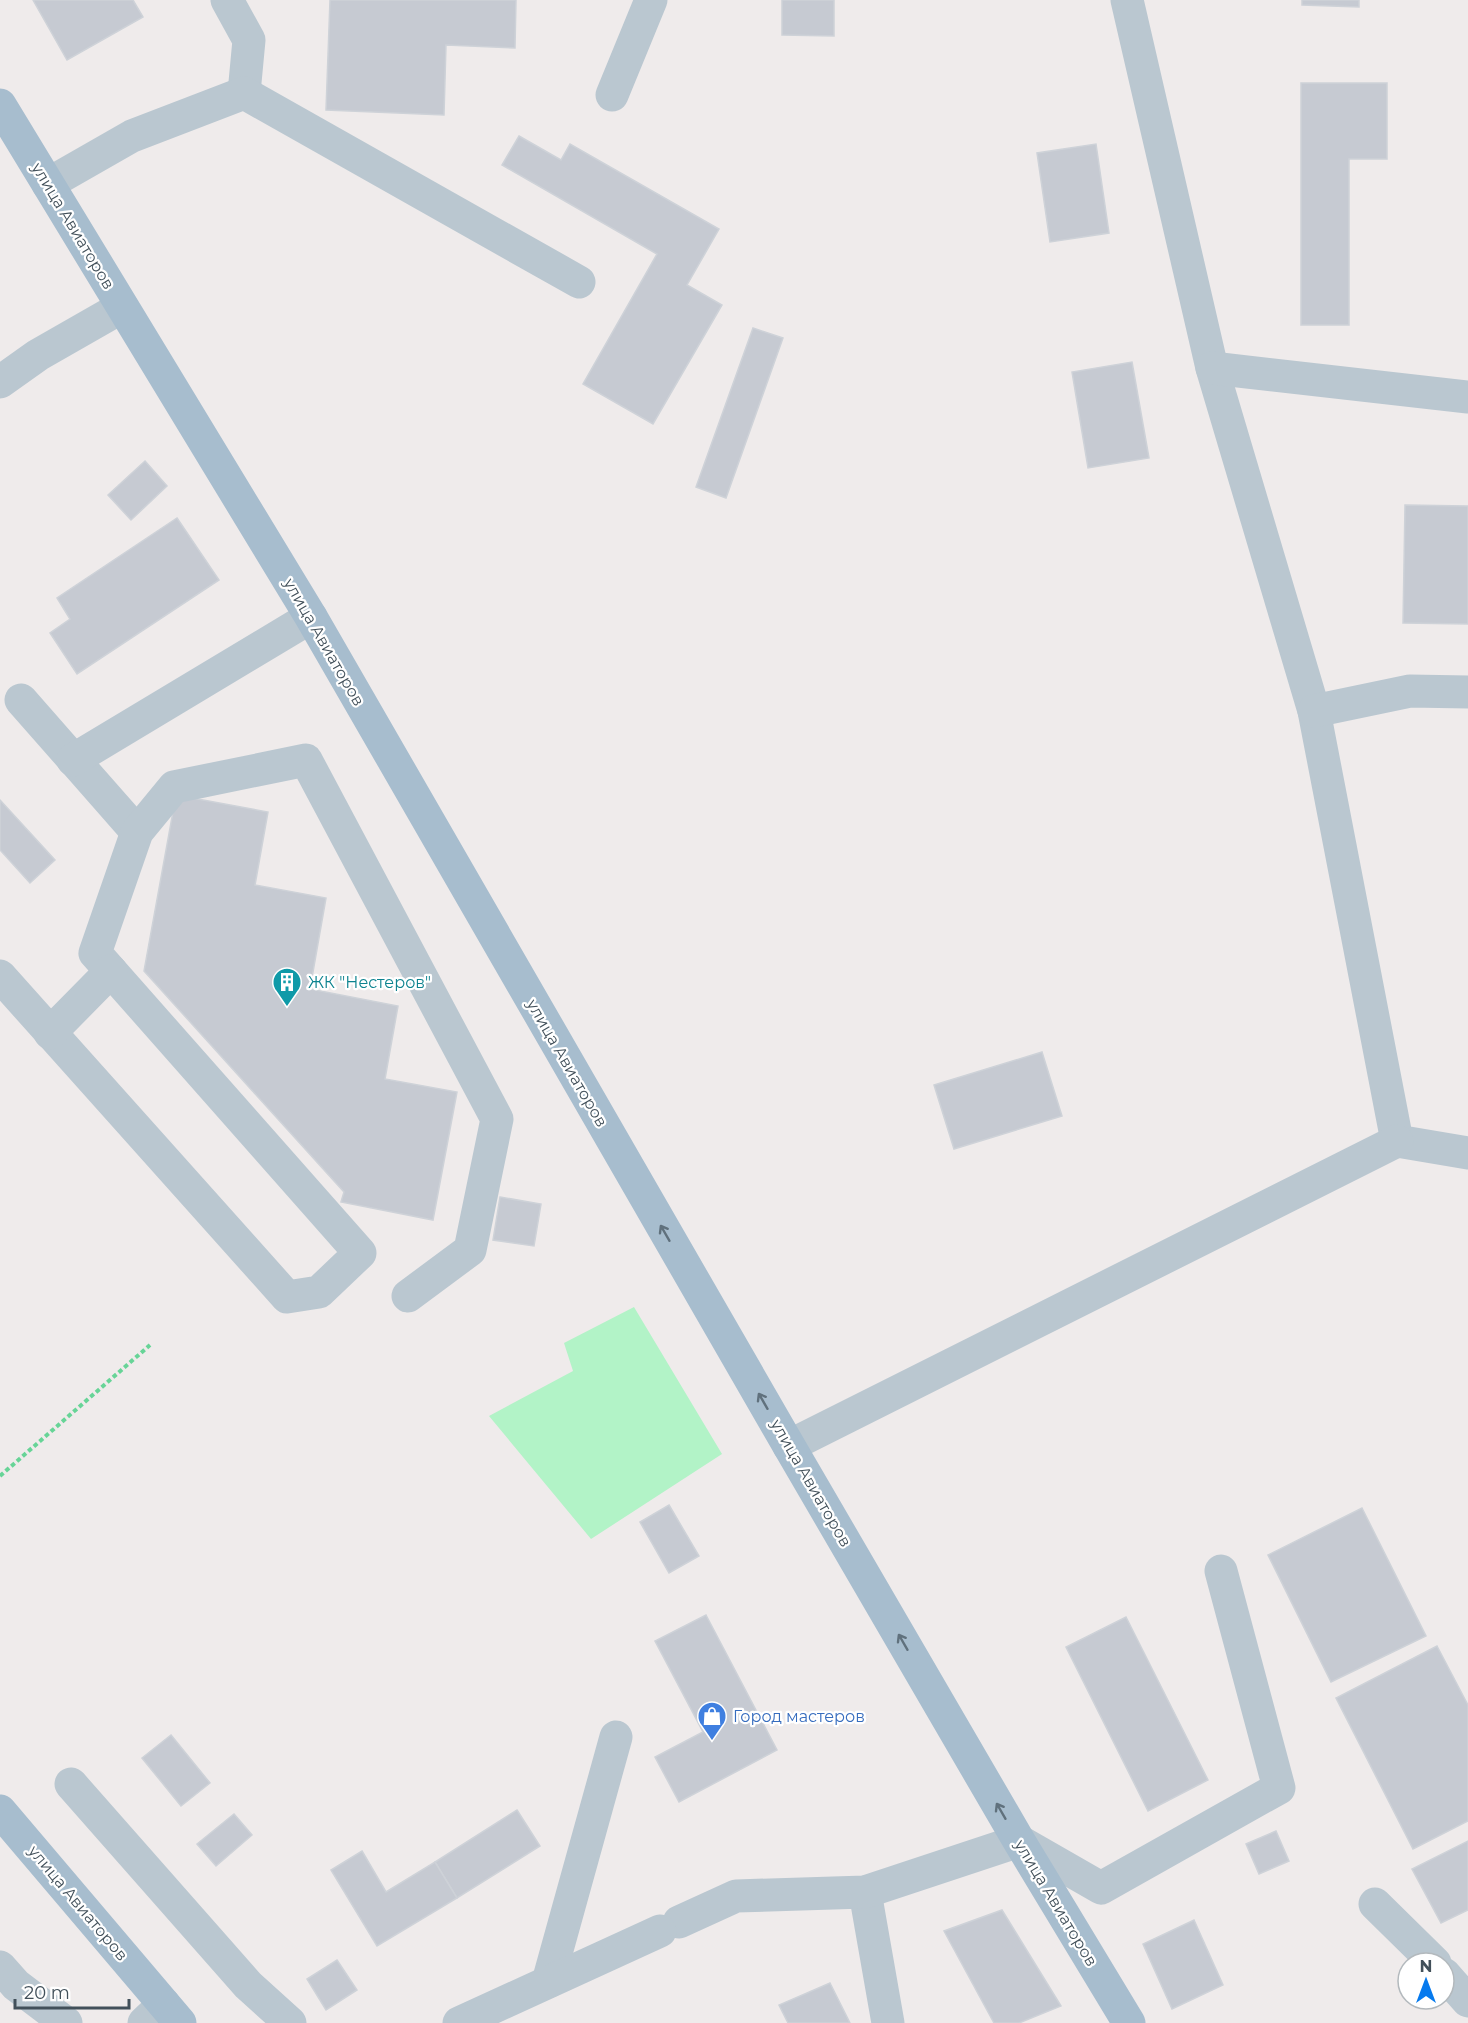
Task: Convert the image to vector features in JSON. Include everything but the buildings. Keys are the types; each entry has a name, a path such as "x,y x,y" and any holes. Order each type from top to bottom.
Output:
{"main road":[{"name":"улица Авиаторов","path":"0,105 311,617 789,1446 1019,1841 1129,2023"},
{"name":"улица Авиаторов","path":"0,1811 162,2017"}],"lane":[{"path":"227,0 249,40 243,93"},
{"path":"612,95 651,0"},
{"path":"1127,0 1212,368 1314,711 1397,1140"},
{"path":"48,184 132,136 243,93"},
{"path":"243,93 579,282"},
{"path":"0,382 38,355 122,307"},
{"path":"1212,368 1468,397"},
{"path":"73,760 311,617"},
{"path":"1314,711 1410,691 1468,692"},
{"path":"21,700 137,832"},
{"path":"0,976 287,1298 318,1292 360,1253 95,953 137,832 174,787 306,760 497,1119 470,1250 408,1296"},
{"path":"50,1033 111,971"},
{"path":"789,1446 1397,1140 1468,1153"},
{"path":"460,2023 736,1896 865,1892 1019,1841 1101,1888 1278,1788 1221,1570"},
{"path":"548,1982 616,1737"},
{"path":"71,1784 248,1985 290,2023"},
{"path":"865,1892 888,2023"},
{"path":"1375,1904 1423,1951"},
{"path":"0,1967 16,1985 66,2023"},
{"path":"1456,1988 1468,2001"}],"path":[{"path":"0,1476 150,1345"}],"green space":[{"path":"634,1307 722,1454 591,1539 489,1416 573,1371 564,1343"}],"place":[{"name":"ЖК \"Нестеров\"","path":"287,1008"},
{"name":"Город мастеров","path":"712,1742"}]}
